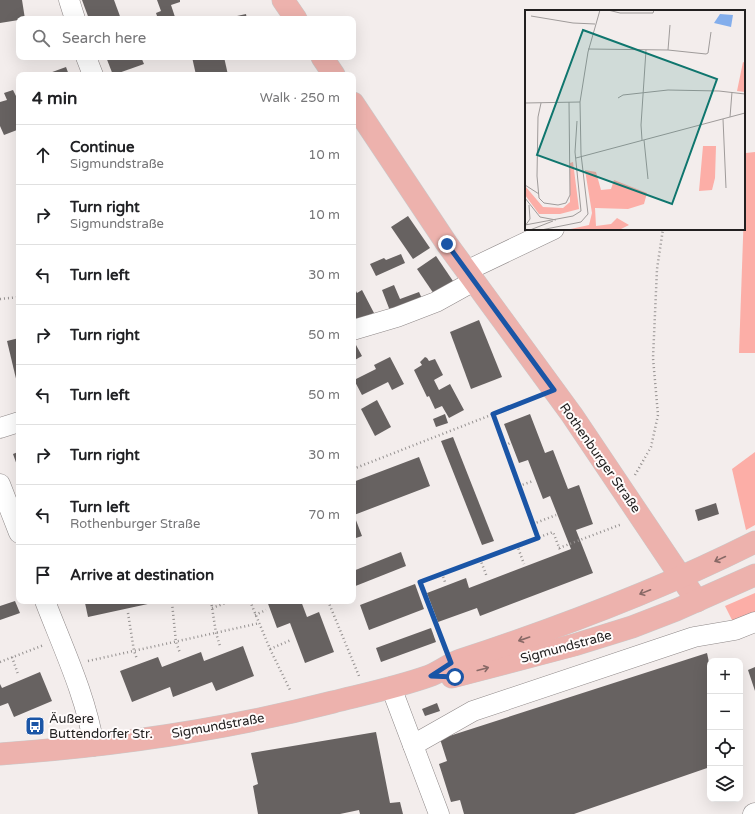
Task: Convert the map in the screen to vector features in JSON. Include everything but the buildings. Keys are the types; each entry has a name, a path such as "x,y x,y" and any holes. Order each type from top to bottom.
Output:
{"main road":[{"path":"283,0 294,16"},
{"path":"324,60 332,72"},
{"name":"Rothenburger Straße","path":"356,108 470,276 554,390 697,601"},
{"path":"681,577 755,542"},
{"path":"697,601 755,575"},
{"name":"Sigmundstraße","path":"0,754 94,746 209,729 293,712 367,694 431,676 451,663 568,624 681,577"},
{"name":"Sigmundstraße","path":"431,676 455,677 574,646 650,621 697,601"}],"street":[{"path":"69,0 74,16"},
{"path":"87,60 92,72"},
{"path":"356,329 397,317 436,302 470,276 552,230"},
{"path":"0,428 16,423"},
{"path":"0,484 16,525"},
{"path":"46,604 87,713 94,746"},
{"path":"413,745 473,711 694,637 735,630 755,622"},
{"path":"391,687 439,814"}],"path":[{"path":"625,493 651,447 658,415 653,358 657,269 663,230"},
{"path":"0,299 16,297"},
{"path":"356,468 554,390"},
{"path":"493,414 538,538"},
{"path":"505,446 510,444"},
{"path":"519,486 533,480"},
{"path":"451,663 420,582 553,532 559,549 622,524 638,512"},
{"path":"533,524 556,515"},
{"path":"517,545 524,564"},
{"path":"480,559 486,577"},
{"path":"442,573 445,582"},
{"path":"172,604 176,642 180,653"},
{"path":"211,604 216,633 220,646"},
{"path":"212,608 223,604"},
{"path":"251,604 270,649 293,697 293,712"},
{"path":"329,604 367,694"},
{"path":"255,615 266,610"},
{"path":"128,613 134,651 138,660"},
{"path":"70,665 260,623"},
{"path":"0,662 60,639"},
{"path":"270,649 291,640"},
{"path":"12,657 18,674"}],"shaded area":[{"path":"755,152 755,353 739,353 743,230 745,230 746,153"},
{"path":"755,452 755,525 746,530 732,469"},
{"path":"755,593 755,616 734,624 725,606"}],"place":[{"name":"Äußere Buttendorfer Str.","path":"35,726"}],"route":[{"path":"447,244 554,390 493,414 538,538 420,582 451,663 431,676 455,677"}]}
